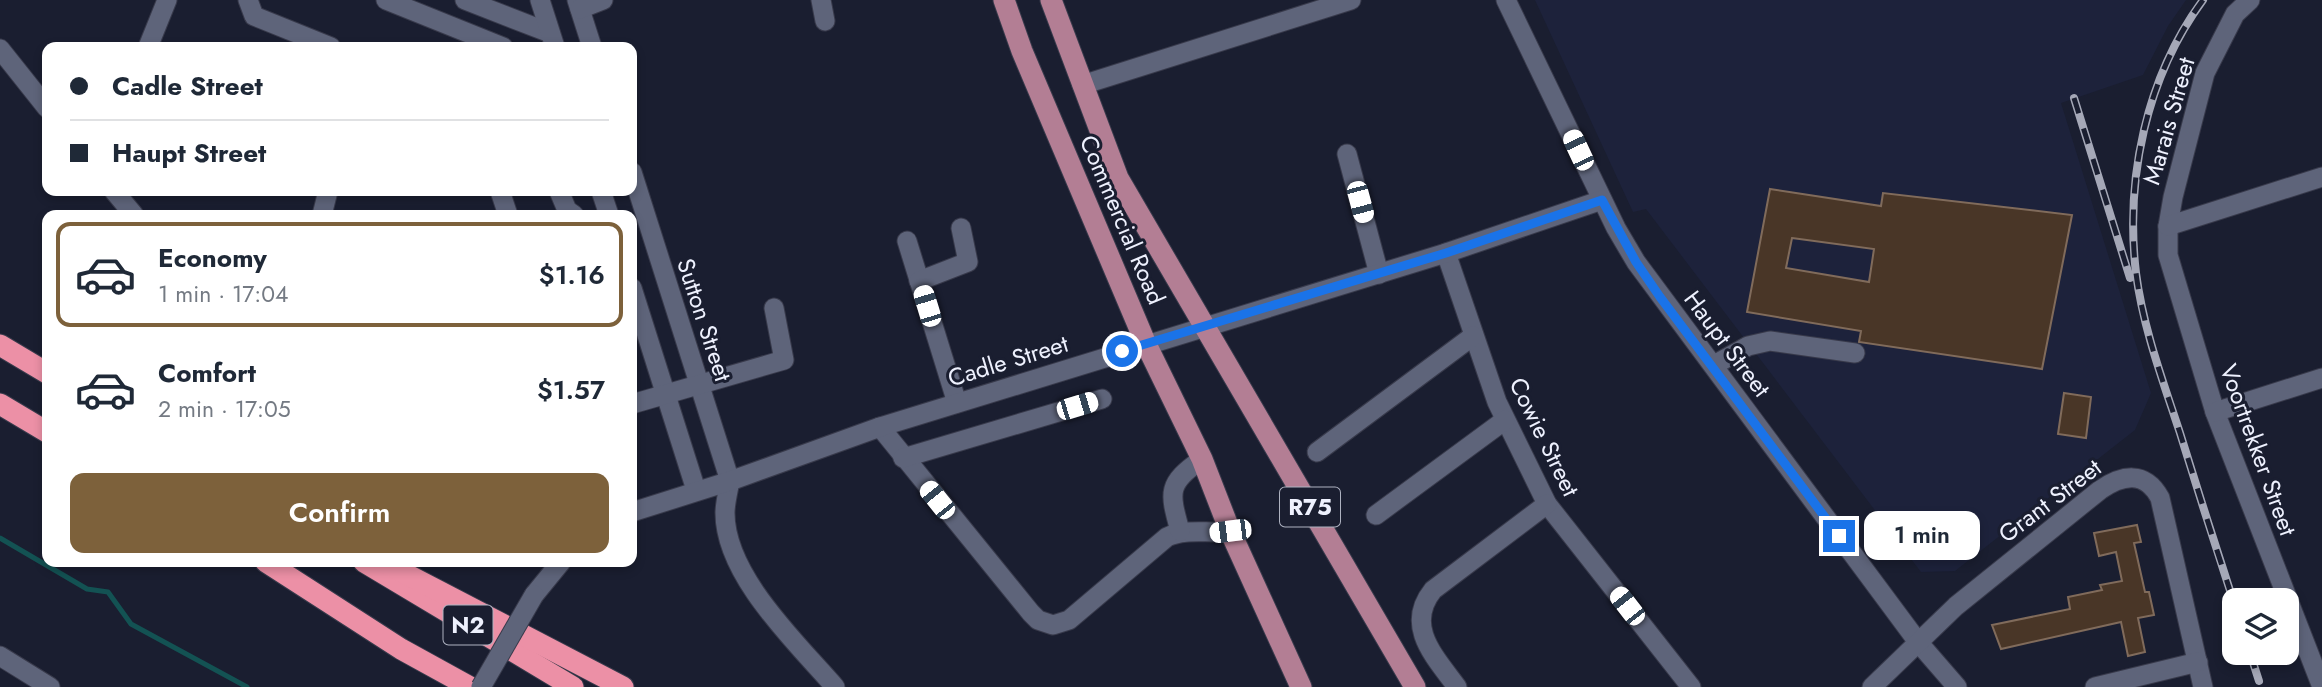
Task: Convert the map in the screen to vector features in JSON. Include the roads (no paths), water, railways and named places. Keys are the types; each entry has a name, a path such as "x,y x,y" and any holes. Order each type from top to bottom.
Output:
{"highway":[{"path":"0,345 42,370"},
{"path":"0,404 42,429"},
{"name":"N2","path":"274,567 401,649 470,687"},
{"name":"N2","path":"372,567 573,687"},
{"path":"393,567 623,687"},
{"path":"401,649 456,687"}],"main road":[{"name":"Commercial Road","path":"1004,0 1022,51 1133,314 1202,459 1230,531 1301,687"},
{"name":"Commercial Road","path":"1051,0 1118,178 1415,687"}],"street":[{"path":"150,42 167,0"},
{"path":"248,0 254,16 319,42"},
{"path":"386,0 491,42"},
{"path":"465,0 553,40"},
{"path":"540,0 553,40"},
{"path":"590,42 578,4 603,0"},
{"path":"821,0 825,21"},
{"path":"1082,85 1351,0"},
{"name":"Haupt Street","path":"1506,0 1602,200 1636,262 1917,642 1957,687"},
{"name":"Marais Street","path":"2168,226 2204,73 2235,14 2250,0"},
{"path":"0,49 42,102"},
{"path":"1347,155 1379,274"},
{"path":"2168,226 2322,177"},
{"name":"Sutton Street","path":"637,188 730,481"},
{"path":"118,196 130,210"},
{"name":"Cadle Street","path":"637,510 730,481 880,427 1446,253 1602,200"},
{"name":"Voortrekker Street","path":"2168,226 2168,255 2215,412 2322,687"},
{"path":"919,281 968,262 961,228"},
{"path":"907,241 957,403"},
{"name":"Cowie Street","path":"1446,253 1505,421 1547,505 1691,687"},
{"path":"637,403 784,360 774,308"},
{"path":"637,321 666,395 696,490 725,514"},
{"path":"1317,452 1473,336"},
{"path":"1714,365 1748,346 1770,341 1855,353"},
{"path":"2215,412 2322,378"},
{"path":"903,458 1102,398"},
{"path":"1376,515 1505,421"},
{"path":"880,427 1004,584 1031,613 1046,624 1069,620 1167,537 1180,531 1209,534 1230,531"},
{"path":"1180,531 1171,500 1172,488 1188,469 1202,459"},
{"name":"Grant Street","path":"1872,687 1899,663 1917,642 1997,572 2116,479 2138,478 2155,488 2160,498 2198,662"},
{"path":"730,481 725,514 734,552 750,584 773,618 835,687"},
{"path":"1457,687 1426,645 1419,618 1426,598 1547,505"},
{"path":"481,687 534,595 557,567"},
{"path":"0,656 50,687"},
{"path":"2095,687 2198,662 2203,687"}],"waterway":[{"path":"0,538 42,563"},
{"path":"49,567 87,589 108,592 131,624 247,687"}],"railway":[{"path":"2203,0 2183,30 2154,95 2137,166 2133,237 2139,294 2149,334 2229,588"},
{"path":"2074,98 2130,278"},
{"path":"2254,665 2259,681"}]}
